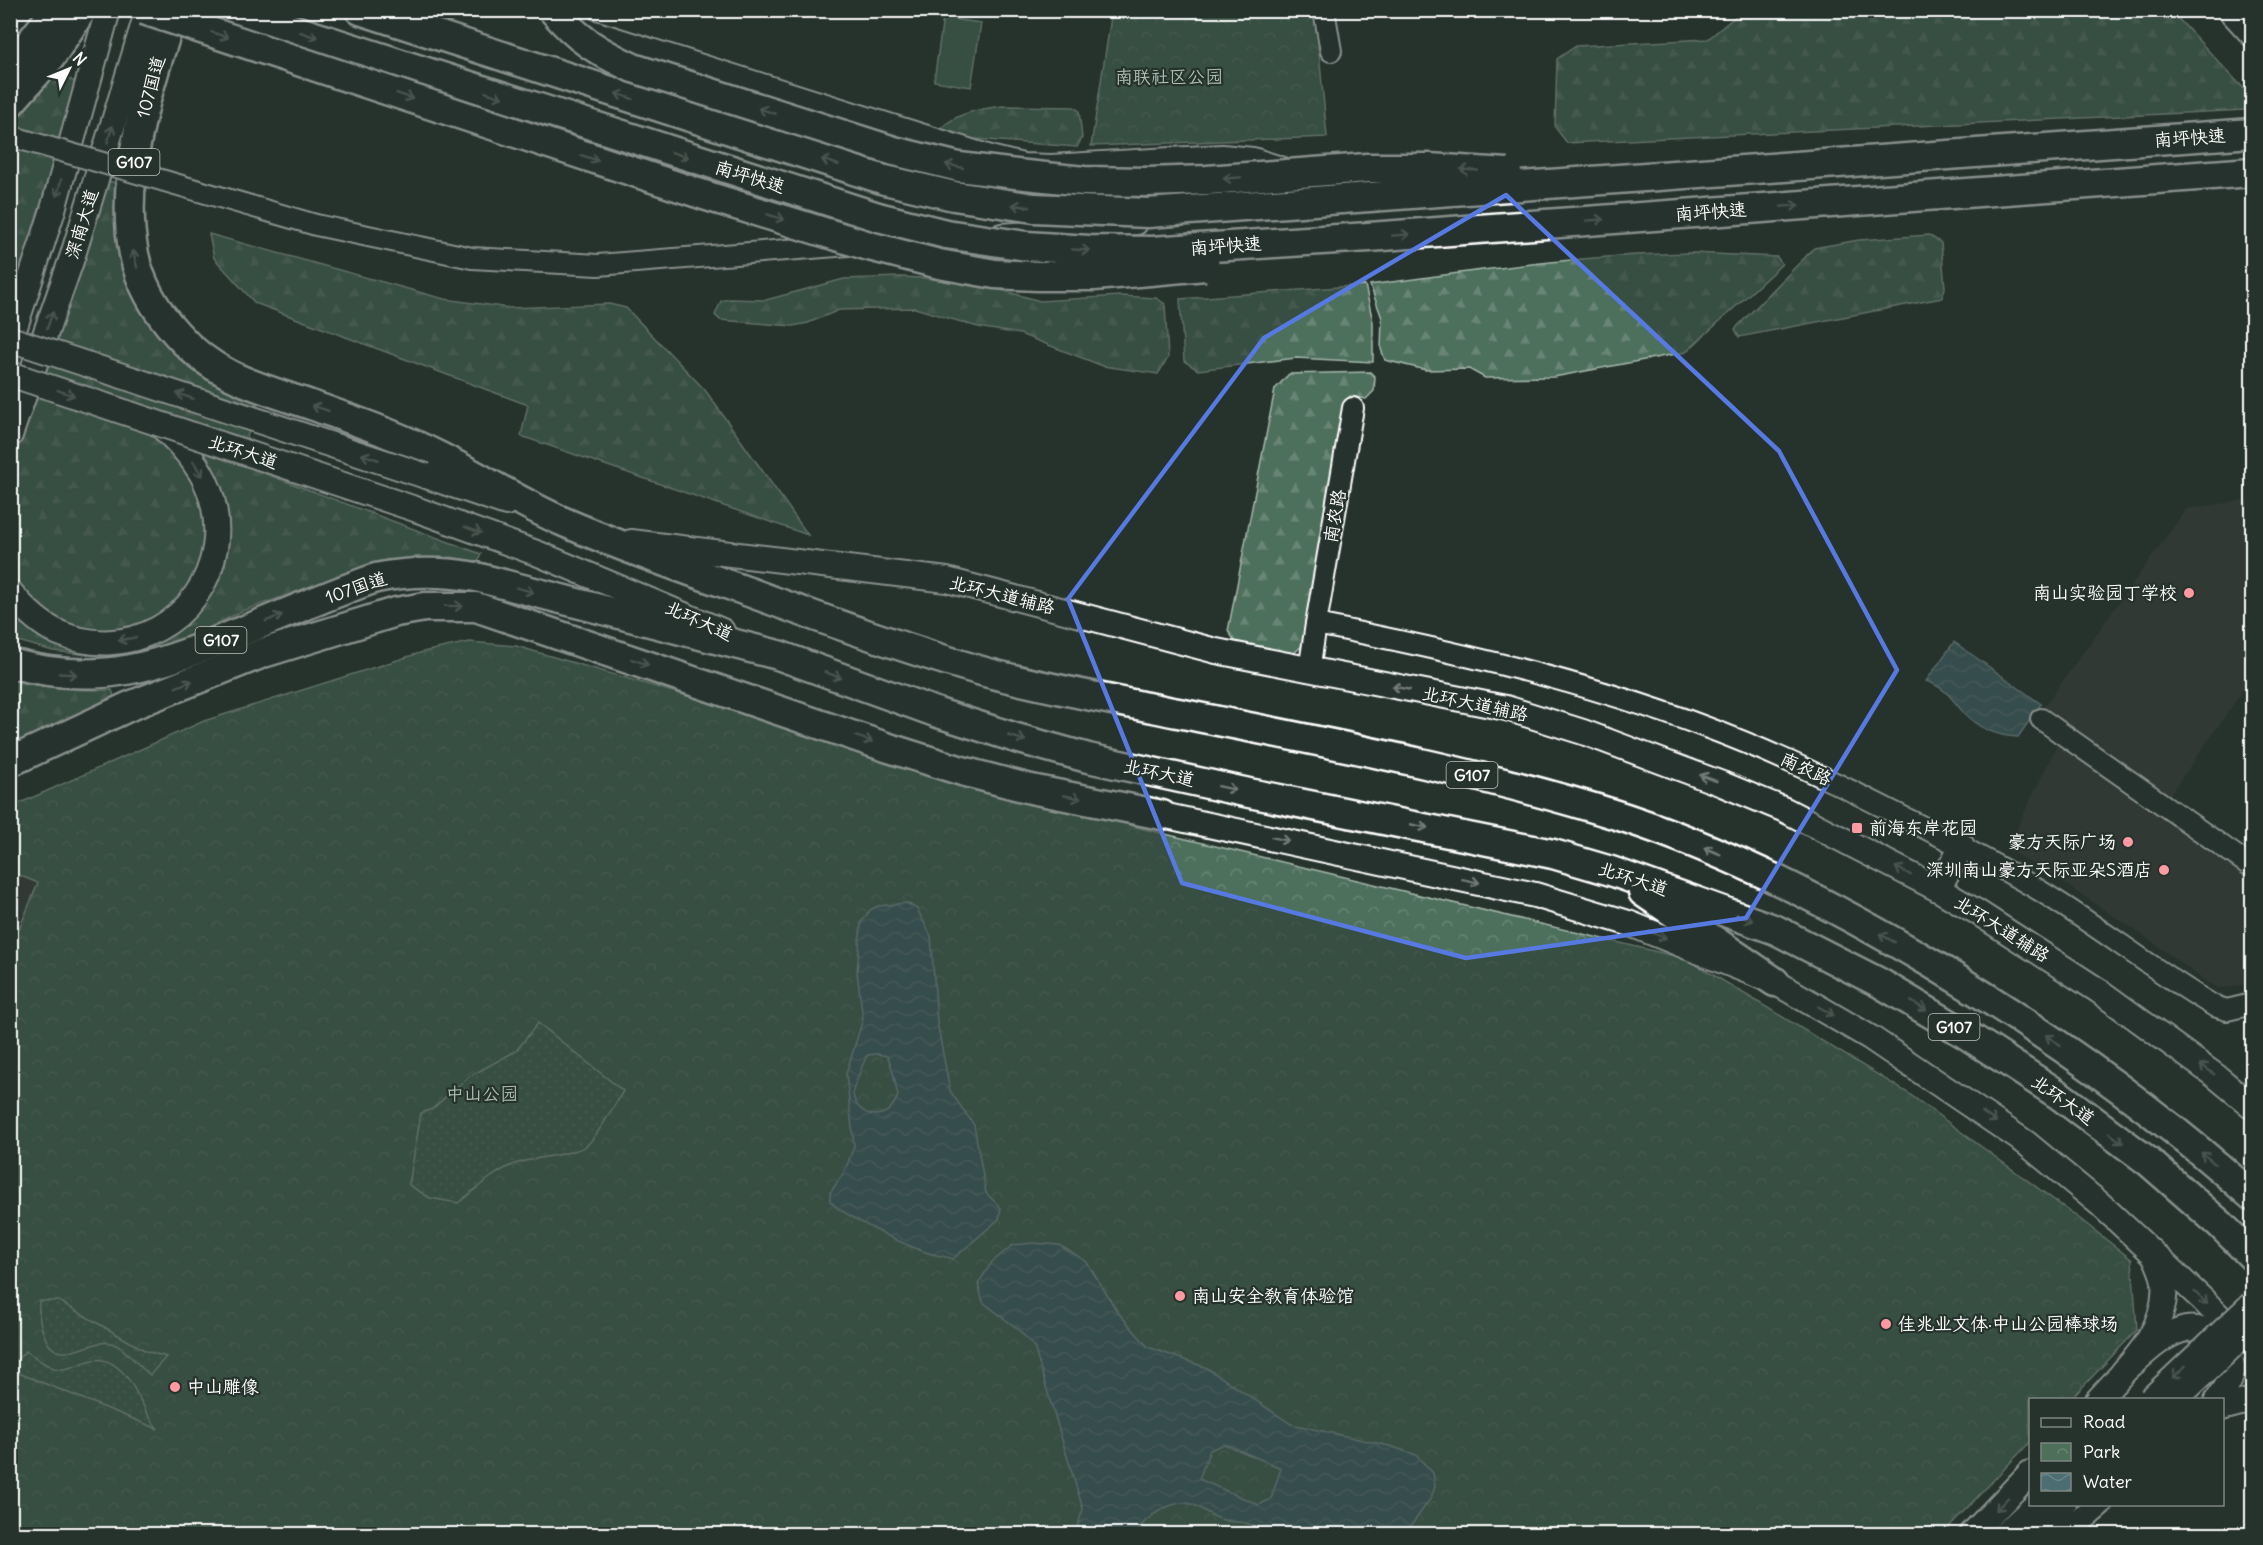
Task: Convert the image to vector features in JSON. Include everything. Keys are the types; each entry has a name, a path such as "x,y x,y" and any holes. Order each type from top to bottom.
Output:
{"highway":[{"path":"10,68 56,10"},
{"path":"10,104 50,58 82,10"},
{"path":"146,10 717,199 870,246 939,264 994,274 1094,276 1235,262 1307,251 1369,237"},
{"name":"107国道","path":"174,10 148,96 136,147 129,202 134,259 144,286 159,312 192,350 225,375 367,425 429,464 609,540"},
{"name":"南坪快速","path":"233,10 716,167 878,217 946,234 1026,246 1150,251 2253,172"},
{"name":"南坪快速","path":"360,10 885,180 954,196 1034,208 1148,213 2245,136"},
{"path":"396,10 486,51"},
{"path":"553,10 574,35 604,54 633,68 894,152 958,167 1084,181 1148,182 1219,179 1367,168 1491,171 1590,182"},
{"name":"G107","path":"609,540 846,628 988,672 1111,700 1411,760 1628,819 1714,852 1799,890 1901,946 1986,997 2100,1073 2176,1130 2253,1196"},
{"name":"107国道","path":"10,663 52,673 76,675 122,672 147,667 192,652 376,578 401,573 426,572 449,572 476,577 778,656"},
{"path":"10,762 130,706 263,653 396,612 425,607 476,607 962,771 1031,789 1161,815"},
{"name":"北环大道","path":"778,656 938,713 1088,758 1553,854 1611,871 1776,930 1880,983 2059,1095 2149,1162 2253,1256"},
{"path":"1611,871 1775,982"}],"main road":[{"name":"深南大道","path":"10,340 52,213 108,10"},
{"name":"深南大道","path":"10,435 72,258 146,10"},
{"path":"2230,10 2253,34"},
{"name":"北环大道","path":"10,340 429,464"},
{"name":"北环大道","path":"10,374 418,510 539,554 778,656"},
{"path":"10,592 39,622 58,632 78,639 107,643 136,638 160,628 180,615 200,592 212,565 217,534 214,506 202,475 185,448 160,425"},
{"name":"北环大道辅路","path":"609,540 947,580 1216,651 1506,708 1583,732 1785,810 1938,889 2099,991 2253,1106"},
{"path":"1161,815 1535,895 1628,923 1775,982 1871,1038 2026,1143 2100,1204 2253,1350"},
{"path":"1938,889 1962,846"},
{"path":"2100,1398 2124,1371 2157,1324 2165,1299 2164,1279 2154,1254"},
{"path":"2152,1398 2253,1304"},
{"path":"2177,1398 2253,1327"},
{"path":"2124,1371 2169,1335 2190,1329 2200,1330 2211,1334 2221,1343 2229,1352 2232,1362 2229,1383 2218,1398"},
{"path":"2224,1408 2253,1400"},
{"path":"1972,1534 2029,1475"},
{"path":"2005,1534 2035,1506"},
{"path":"2032,1534 2062,1506"},
{"path":"2065,1534 2098,1506"}],"street":[{"path":"1324,10 1331,51"},
{"path":"580,19 958,146 1023,164 1051,165 1222,155 1253,158 1308,177 1373,206"},
{"path":"10,136 316,225 472,258 598,265 2245,136"},
{"name":"南农路","path":"1309,671 1353,408"},
{"name":"南农路","path":"1317,624 1488,660 1666,713 1774,754 1962,846 2033,886 2214,1006 2226,1010 2253,1004"},
{"path":"2041,718 2253,867"}],"highlighted area":[{"path":"1506,195 1779,451 1897,670 1746,918 1466,958 1182,883 1068,599 1264,338"}],"shaded area":[{"name":"南山实验园丁学校","path":"2252,499 2252,678 2168,798 2041,711 2186,509"},
{"path":"2059,740 2252,876 2252,979 2245,984 2232,987 2219,988 2208,983 2147,938 2007,849"},
{"path":"11,872 38,883 11,952"}],"green space":[{"name":"南联社区公园","path":"1112,11 1315,11 1327,137 1091,146"},
{"path":"1742,11 2171,11 2247,92 2245,110 1567,143 1555,127 1557,59 1576,46 1708,39"},
{"path":"943,18 981,23 971,87 934,81"},
{"path":"53,71 77,83 11,314 11,119"},
{"path":"1003,106 1074,107 1079,111 1082,138 1077,147 950,137 940,129 962,115"},
{"path":"107,181 122,184 138,299 259,397 239,464 481,554 478,562 451,557 349,573 242,611 173,646 105,657 53,651 11,639 11,469"},
{"path":"209,234 444,299 510,308 609,304 626,308 705,390 808,535 521,436 528,405 255,303 214,258"},
{"path":"1929,235 1941,243 1945,288 1942,298 1739,337 1735,329 1814,248 1859,240"},
{"path":"1692,253 1777,257 1782,264 1686,352 1554,377 1485,378 1469,369 1426,370 1385,360 1381,349 1382,318 1370,285 1571,260"},
{"path":"900,277 944,279 971,286 997,289 1040,301 1120,296 1156,298 1165,304 1168,358 1158,374 1103,366 1020,334 978,327 915,308 839,310 808,323 793,326 720,320 715,315 721,301 728,299 766,300 844,279"},
{"path":"1365,285 1373,322 1373,362 1296,358 1198,370 1184,361 1180,299"},
{"path":"1370,372 1375,377 1374,391 1366,399 1350,396 1344,402 1304,644 1294,653 1238,645 1228,631 1275,389 1289,374"},
{"name":"中山公园","path":"469,642 516,646 1140,828 1687,959 1908,1093 2132,1260 2137,1330 2072,1398 2029,1398 2029,1443 1942,1534 11,1534 10,952 38,883 11,872 11,807 204,721 423,652"},
{"path":"11,680 61,688 112,690 117,706 11,755"},
{"path":"538,1023 623,1091 591,1141 573,1151 507,1167 458,1203 430,1198 409,1185 421,1113 432,1109 470,1076 516,1051"},
{"path":"39,1301 59,1301 146,1351 166,1357 150,1375 126,1352 111,1343 66,1352 58,1351 51,1347 45,1337 40,1319"},
{"path":"26,1351 54,1368 70,1368 92,1360 108,1362 117,1367 129,1380 158,1429 11,1370 11,1365"}],"water":[{"path":"1954,642 2041,704 2018,737 1995,733 1981,726 1968,717 1942,689 1926,681"},
{"path":"907,903 917,909 931,936 937,1022 950,1091 974,1125 986,1193 1001,1208 999,1219 953,1259 925,1252 889,1237 848,1215 830,1201 830,1193 845,1171 854,1146 846,1074 863,1019 857,972 861,923 870,910 878,906","holes":["868,1055 887,1056 898,1096 886,1112 873,1115 859,1108 853,1093"]},
{"path":"1033,1243 1059,1245 1086,1261 1117,1311 1148,1347 1207,1368 1291,1424 1390,1446 1416,1455 1433,1473 1435,1487 1431,1498 1405,1534 1263,1534 1246,1523 1220,1519 1195,1505 1184,1503 1168,1507 1152,1516 1145,1521 1137,1534 1075,1534 1083,1509 1034,1347 1019,1330 983,1302 978,1284 992,1262 1013,1245","holes":["1224,1444 1281,1468 1271,1499 1259,1505 1199,1479 1210,1450"]}],"place":[{"name":"南山实验园丁学校","path":"2189,593"},
{"name":"前海东岸花园","path":"1857,828"},
{"name":"豪方天际广场","path":"2128,842"},
{"name":"深圳南山豪方天际亚朵S酒店","path":"2164,870"},
{"name":"南山安全教育体验馆","path":"1180,1296"},
{"name":"佳兆业文体·中山公园棒球场","path":"1886,1324"},
{"name":"中山雕像","path":"175,1387"}]}
